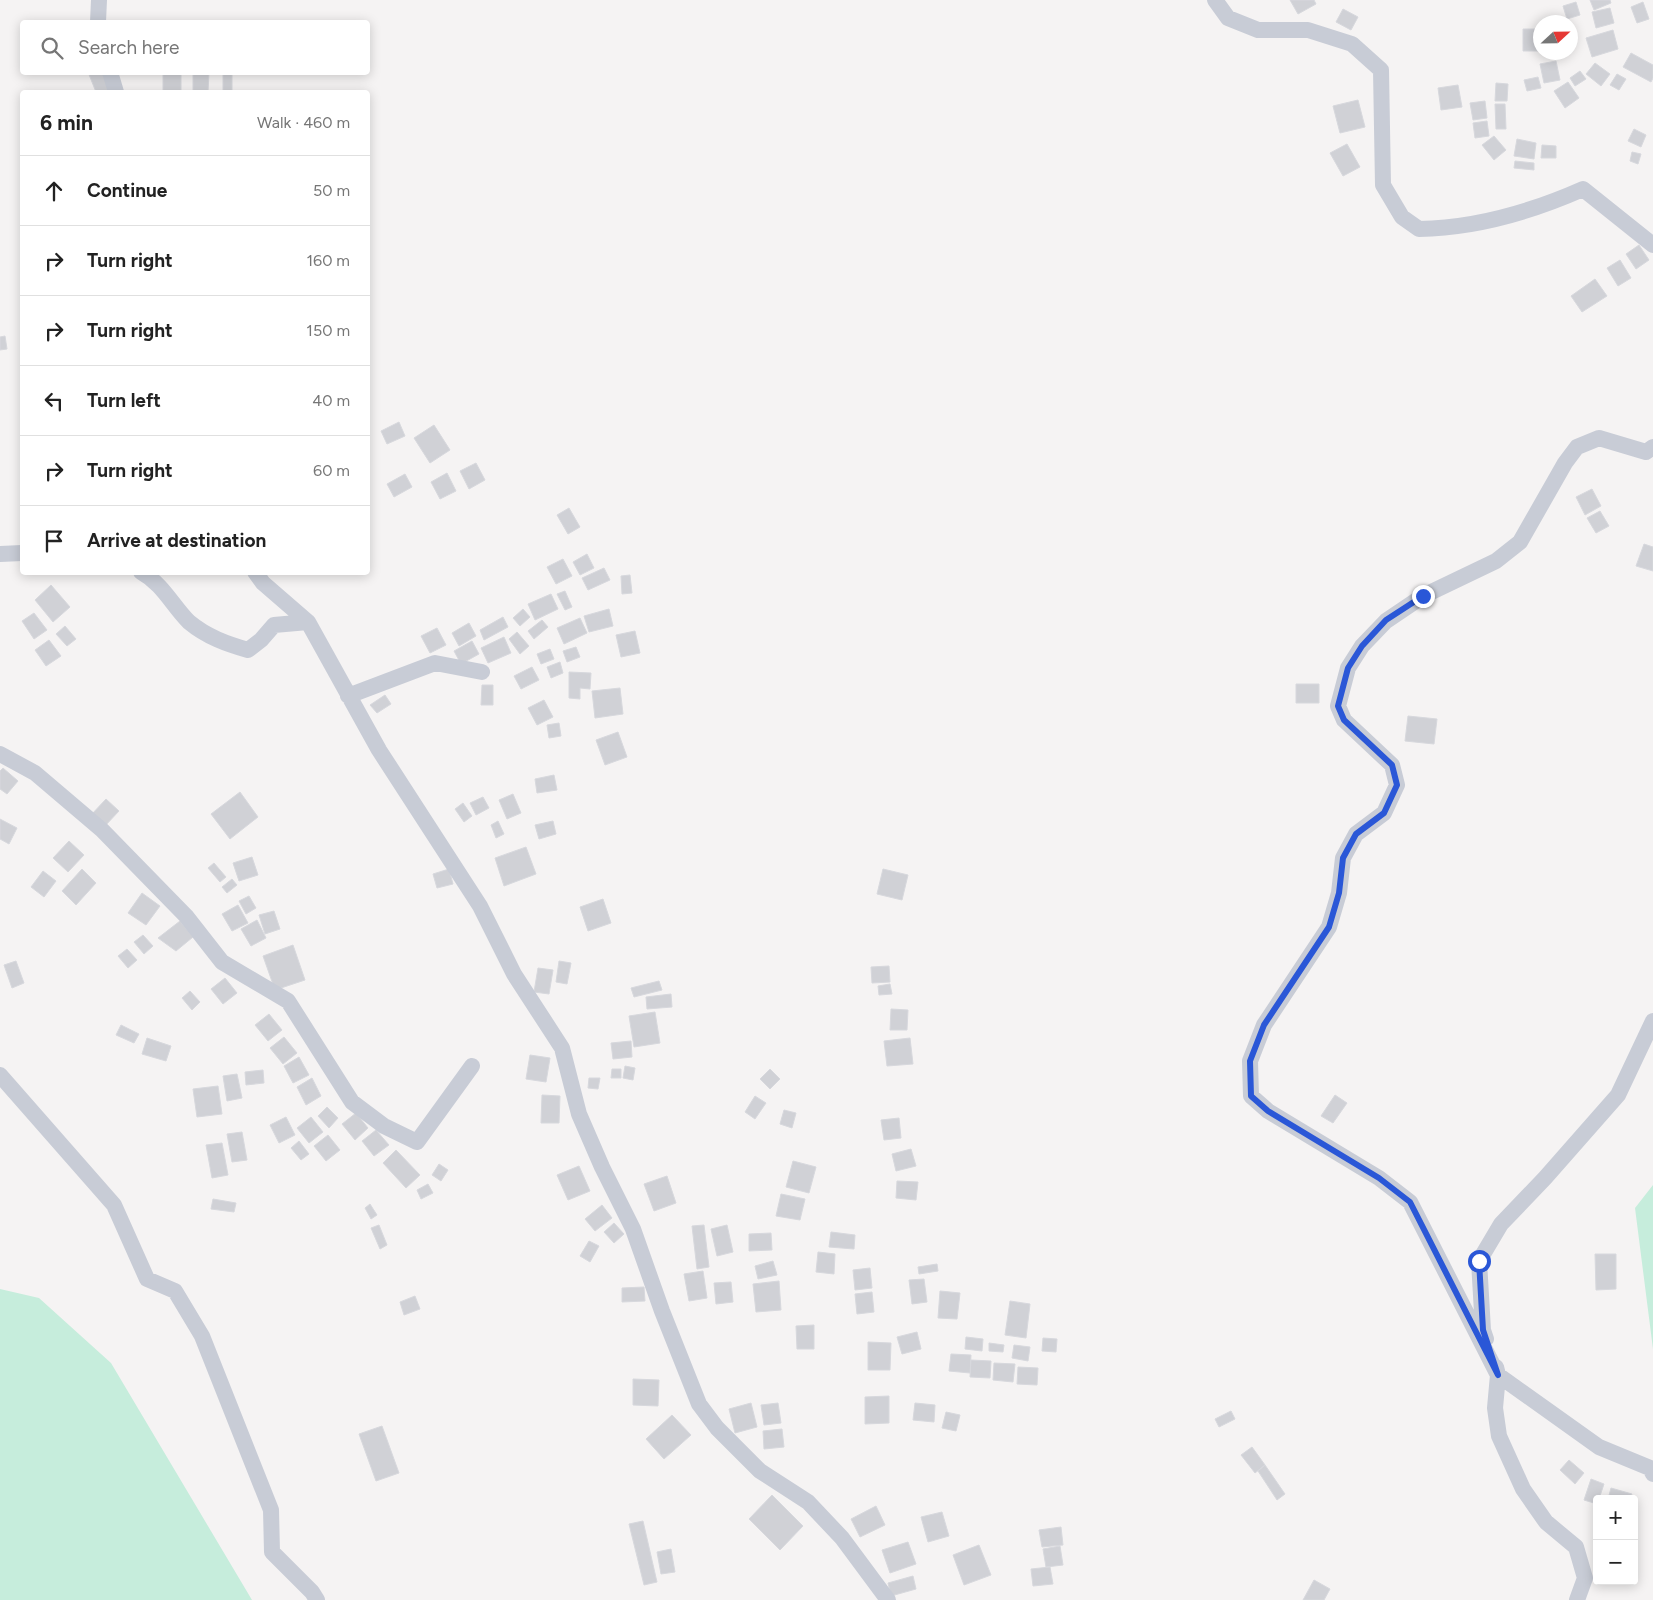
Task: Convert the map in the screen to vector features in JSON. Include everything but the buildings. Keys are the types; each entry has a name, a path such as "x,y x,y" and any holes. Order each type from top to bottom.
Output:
{"street":[{"path":"98,20 99,0"},
{"path":"1215,0 1228,18 1258,30 1308,30 1352,44 1381,70 1382,184 1402,217 1419,229 1471,225 1545,206 1583,189 1653,245"},
{"path":"111,75 115,90"},
{"path":"1653,447 1646,452 1599,438 1577,447 1565,463 1520,542 1496,561 1423,596 1386,620 1357,654 1348,668 1338,706 1344,720 1392,765 1397,785 1384,813 1356,834 1343,858 1339,893 1329,927 1264,1025 1250,1061 1251,1096 1268,1111 1379,1178 1410,1202 1498,1375 1599,1448 1650,1468 1653,1474"},
{"path":"0,554 20,553"},
{"path":"147,575 154,579 190,622 220,643 248,650 261,640 274,625 308,622"},
{"path":"257,575 262,583 308,622 379,750 480,906 514,974 562,1048 579,1114 602,1167 633,1229 662,1311 699,1404 717,1428 760,1471 808,1502 842,1538 888,1600"},
{"path":"348,696 435,663 482,672"},
{"path":"0,754 36,773 102,830 186,916 222,962 288,1001 352,1102 384,1126 417,1142 472,1066"},
{"path":"1577,1600 1585,1578 1576,1547 1546,1522 1523,1490 1499,1436 1495,1408 1498,1375 1483,1330 1479,1261 1501,1224 1545,1178 1618,1095 1653,1021"},
{"path":"0,1075 114,1204 148,1278 175,1291 202,1336 271,1510 272,1552 312,1592 317,1600"}],"green space":[{"path":"1653,1185 1653,1349 1635,1208"},
{"path":"0,1289 39,1298 111,1363 252,1600 0,1600"}],"route":[{"path":"1423,596 1386,620 1362,646 1348,668 1338,706 1344,720 1392,765 1397,785 1384,813 1356,834 1343,858 1339,893 1329,927 1264,1025 1250,1061 1251,1096 1268,1111 1379,1178 1410,1202 1498,1375 1483,1330 1479,1261"}]}
